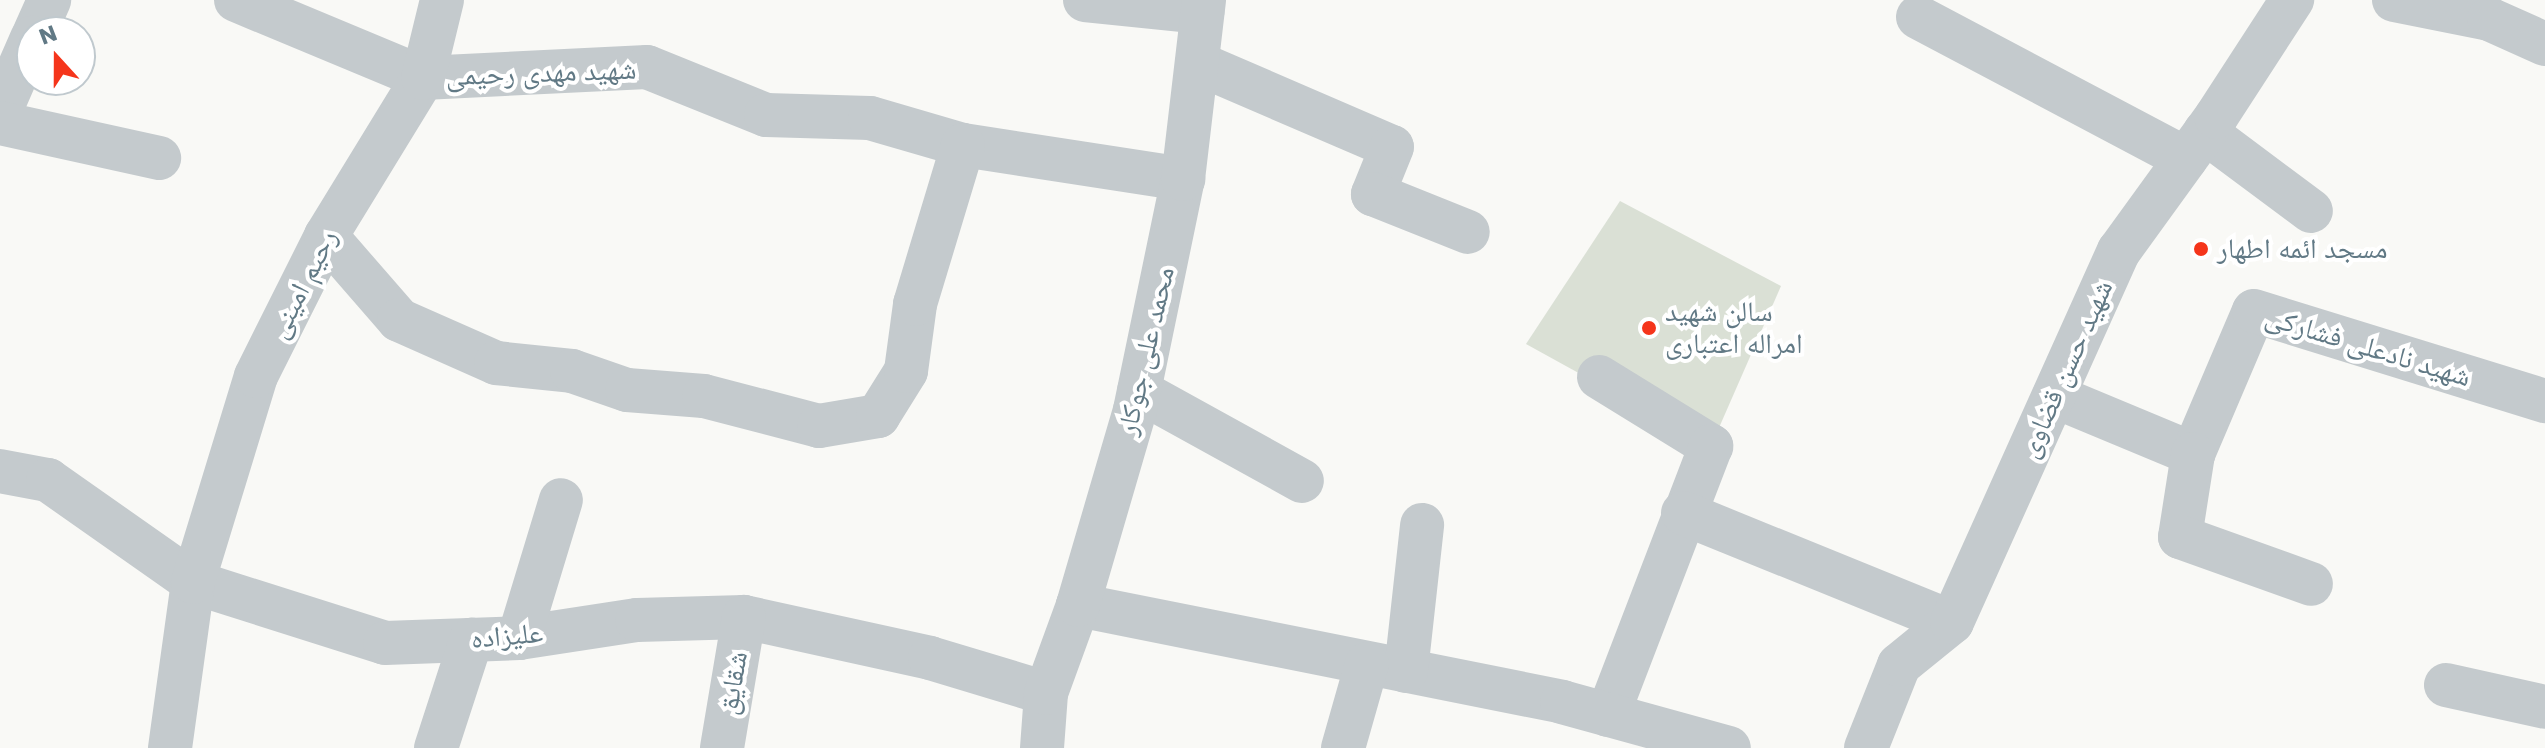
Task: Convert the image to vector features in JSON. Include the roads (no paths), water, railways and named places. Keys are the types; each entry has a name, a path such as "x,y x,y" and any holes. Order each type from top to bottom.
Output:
{"street":[{"name":"شهید مهدی رحیمی","path":"236,0 423,78 647,67 766,115 870,118 963,145 1183,179"},
{"name":"رحیم امینی","path":"170,748 193,582 256,376 326,236 423,78 442,0"},
{"path":"1085,0 1203,6"},
{"name":"شهید حسن قضاوی","path":"1866,748 1899,665 1952,622 2119,251 2196,146 2292,0"},
{"path":"2394,0 2489,19 2545,44"},
{"name":"محمد علی جوکار","path":"1042,748 1046,693 1078,605 1139,391 1183,179 1203,6"},
{"path":"1918,17 2196,146 2311,211"},
{"path":"1197,63 1392,147 1373,194 1468,232"},
{"path":"0,112 16,75"},
{"path":"0,123 159,158"},
{"path":"326,236 399,320 496,363 572,371 627,390 704,396 819,426 878,416 906,371 915,304 963,145"},
{"name":"شهید نادعلی فشارکی","path":"2193,454 2254,311 2545,401"},
{"path":"1599,377 1711,446 1608,715"},
{"path":"1139,391 1302,481"},
{"path":"2054,396 2193,454 2180,537 2311,584"},
{"name":"علیزاده","path":"0,471 48,480 193,582 385,643 519,638 637,620 744,617 930,658 1046,693"},
{"path":"519,638 561,500"},
{"path":"1683,513 1952,622"},
{"path":"1343,748 1387,668 1422,525"},
{"path":"1078,605 1608,715 1729,748"},
{"name":"شقایق","path":"722,748 744,617"},
{"path":"436,748 471,640"},
{"path":"2446,685 2545,707"}],"place":[{"name":"مسجد ائمه اطهار","path":"2201,249"},
{"name":"سالن شهید امراله اعتباری","path":"1649,328"}]}
